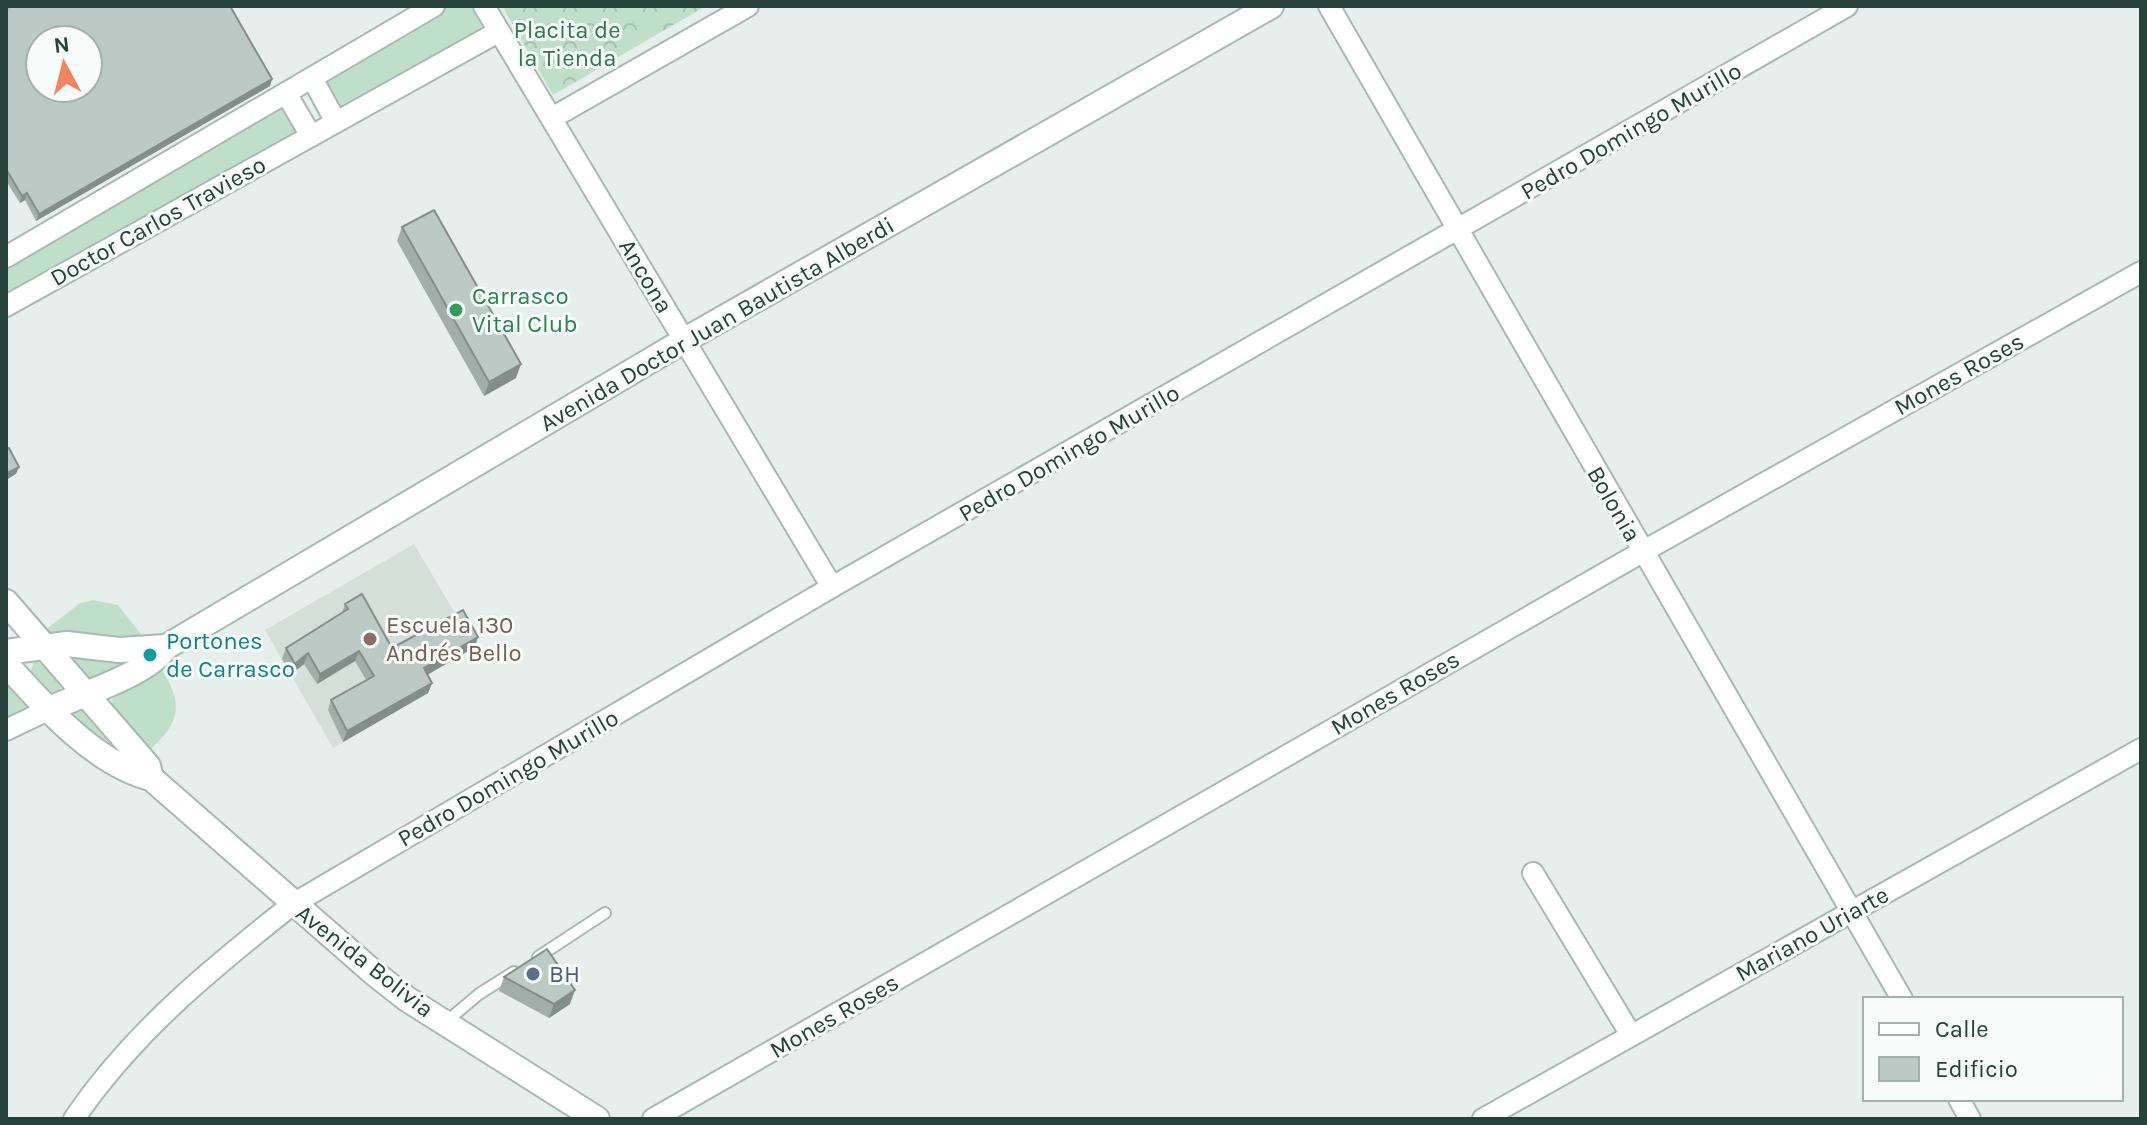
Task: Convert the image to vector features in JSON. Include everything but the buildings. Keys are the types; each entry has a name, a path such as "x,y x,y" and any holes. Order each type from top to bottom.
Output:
{"street":[{"name":"Doctor Carlos Travieso","path":"6,257 434,6"},
{"name":"Ancona","path":"484,6 832,587"},
{"path":"552,118 748,6"},
{"name":"Avenida Doctor Juan Bautista Alberdi","path":"48,710 131,674 161,654 166,647 685,340 1271,6"},
{"name":"Bolonia","path":"1329,6 1901,997"},
{"name":"Pedro Domingo Murillo","path":"74,1119 120,1059 157,1020 216,965 293,904 832,587 1458,232 1847,6"},
{"name":"Doctor Carlos Travieso","path":"6,306 498,32"},
{"path":"312,78 336,122"},
{"path":"286,93 311,136"},
{"name":"Mones Roses","path":"653,1119 1642,552 2141,272"},
{"name":"Avenida Bolivia","path":"6,602 148,766 151,778"},
{"name":"Avenida Doctor Juan Bautista Alberdi","path":"6,652 67,644 119,650 166,647"},
{"name":"Avenida Bolivia","path":"6,664 48,710 132,774 151,778 374,973 571,1110 597,1119"},
{"path":"6,730 48,710"},
{"name":"Mariano Uriarte","path":"1483,1119 2141,749"},
{"path":"1533,873 1631,1035"},
{"path":"1960,1101 1970,1119"}],"lane":[{"path":"445,1023 479,994 605,913"}],"shaded area":[{"name":"Escuela 130 Andrés Bello","path":"414,544 475,647 420,679 428,693 333,748 265,630"}],"green space":[{"path":"438,6 474,6 482,28 338,107 322,77"},
{"name":"Placita de la Tienda","path":"502,6 706,6 553,95"},
{"path":"280,102 296,130 293,134 6,292 6,266"},
{"path":"93,600 118,605 144,638 133,643 44,631 80,603"},
{"path":"66,652 122,662 125,665 87,682"},
{"path":"35,659 62,683 59,692 46,693 29,675"},
{"path":"159,665 173,691 176,711 168,730 149,751 122,724 112,700 114,692"},
{"path":"6,682 28,705 27,709 6,719"},
{"path":"82,707 109,740 103,741 72,718 71,711"}],"place":[{"name":"Carrasco Vital Club","path":"456,310"},
{"name":"Escuela 130 Andrés Bello","path":"370,639"},
{"name":"Portones de Carrasco","path":"150,655"},
{"name":"BH","path":"533,974"}]}
